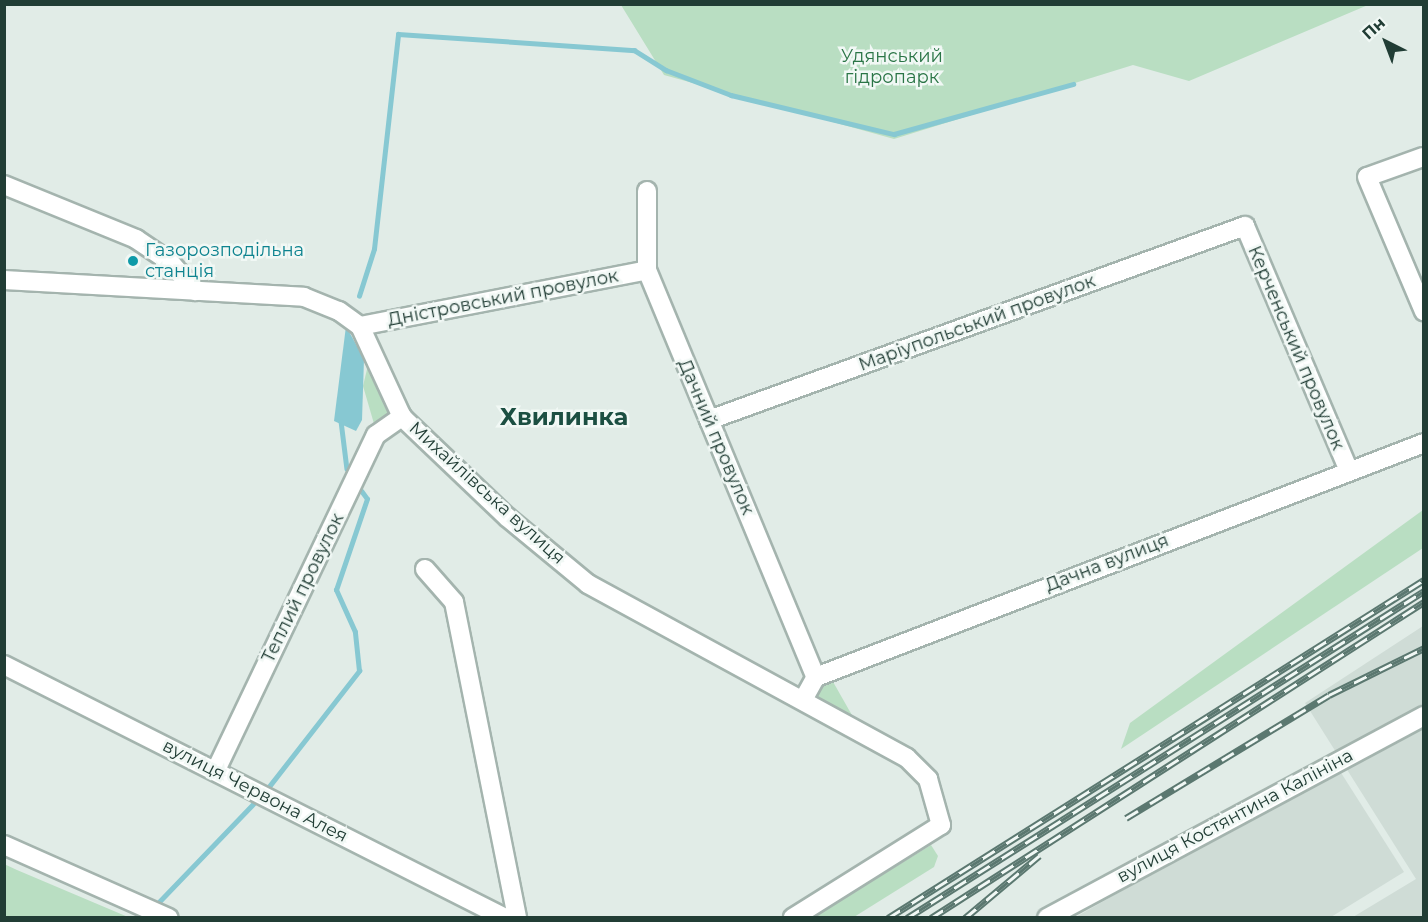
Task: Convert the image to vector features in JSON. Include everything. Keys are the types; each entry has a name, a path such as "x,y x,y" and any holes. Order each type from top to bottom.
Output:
{"street":[{"path":"1423,157 1367,177 1424,311"},
{"path":"4,185 136,239 169,261 195,291"},
{"name":"Дачний провулок","path":"647,191 646,270 816,677"},
{"name":"Маріупольський провулок","path":"709,420 1245,226"},
{"name":"Керченський провулок","path":"1245,226 1348,470"},
{"name":"Дністровський провулок","path":"360,326 646,270"},
{"path":"4,280 304,297 360,326"},
{"name":"Михайлівська вулиця","path":"360,326 402,417 507,517 588,584 907,758 928,779 941,825 793,918"},
{"name":"Теплий провулок","path":"216,771 376,435 402,417"},
{"name":"Дачна вулиця","path":"816,677 1348,470 1424,443"},
{"path":"425,569 454,602 517,918"},
{"name":"вулиця Червона Алея","path":"4,665 505,918"},
{"path":"803,700 816,677"},
{"name":"вулиця Костянтина Калініна","path":"1047,918 1424,716"},
{"path":"4,845 165,916"}],"shaded area":[{"path":"1423,626 1423,917 1353,917 1416,879 1305,703"},
{"path":"1338,768 1404,872 1331,917 1074,918"}],"green space":[{"name":"Удянський гідропарк","path":"621,5 1368,5 1189,81 1133,65 894,139 664,75"},
{"path":"375,336 412,411 377,434 363,386"},
{"path":"1423,510 1423,548 1121,749 1130,723"},
{"path":"832,680 853,717 821,704 815,696 816,686"},
{"path":"931,845 938,856 934,867 854,917 813,917"},
{"path":"4,864 17,870 128,917 5,917"}],"water":[{"path":"346,326 364,359 362,420 356,431 334,421"}],"waterway":[{"path":"359,296 374,249 398,34 634,50 666,70 731,95 894,134 1073,84"},
{"path":"341,421 347,469"},
{"path":"264,793 359,671 355,632 336,590 367,499 362,492"},
{"path":"154,907 258,799"}],"railway":[{"path":"888,918 1424,580"},
{"path":"907,918 1424,591"},
{"path":"931,918 1424,602"},
{"path":"1126,818 1329,695 1424,648"},
{"path":"965,918 1039,856"}],"place":[{"name":"Газорозподільна станція","path":"133,261"}],"district":[{"name":"Хвилинка","path":"564,417"}]}
